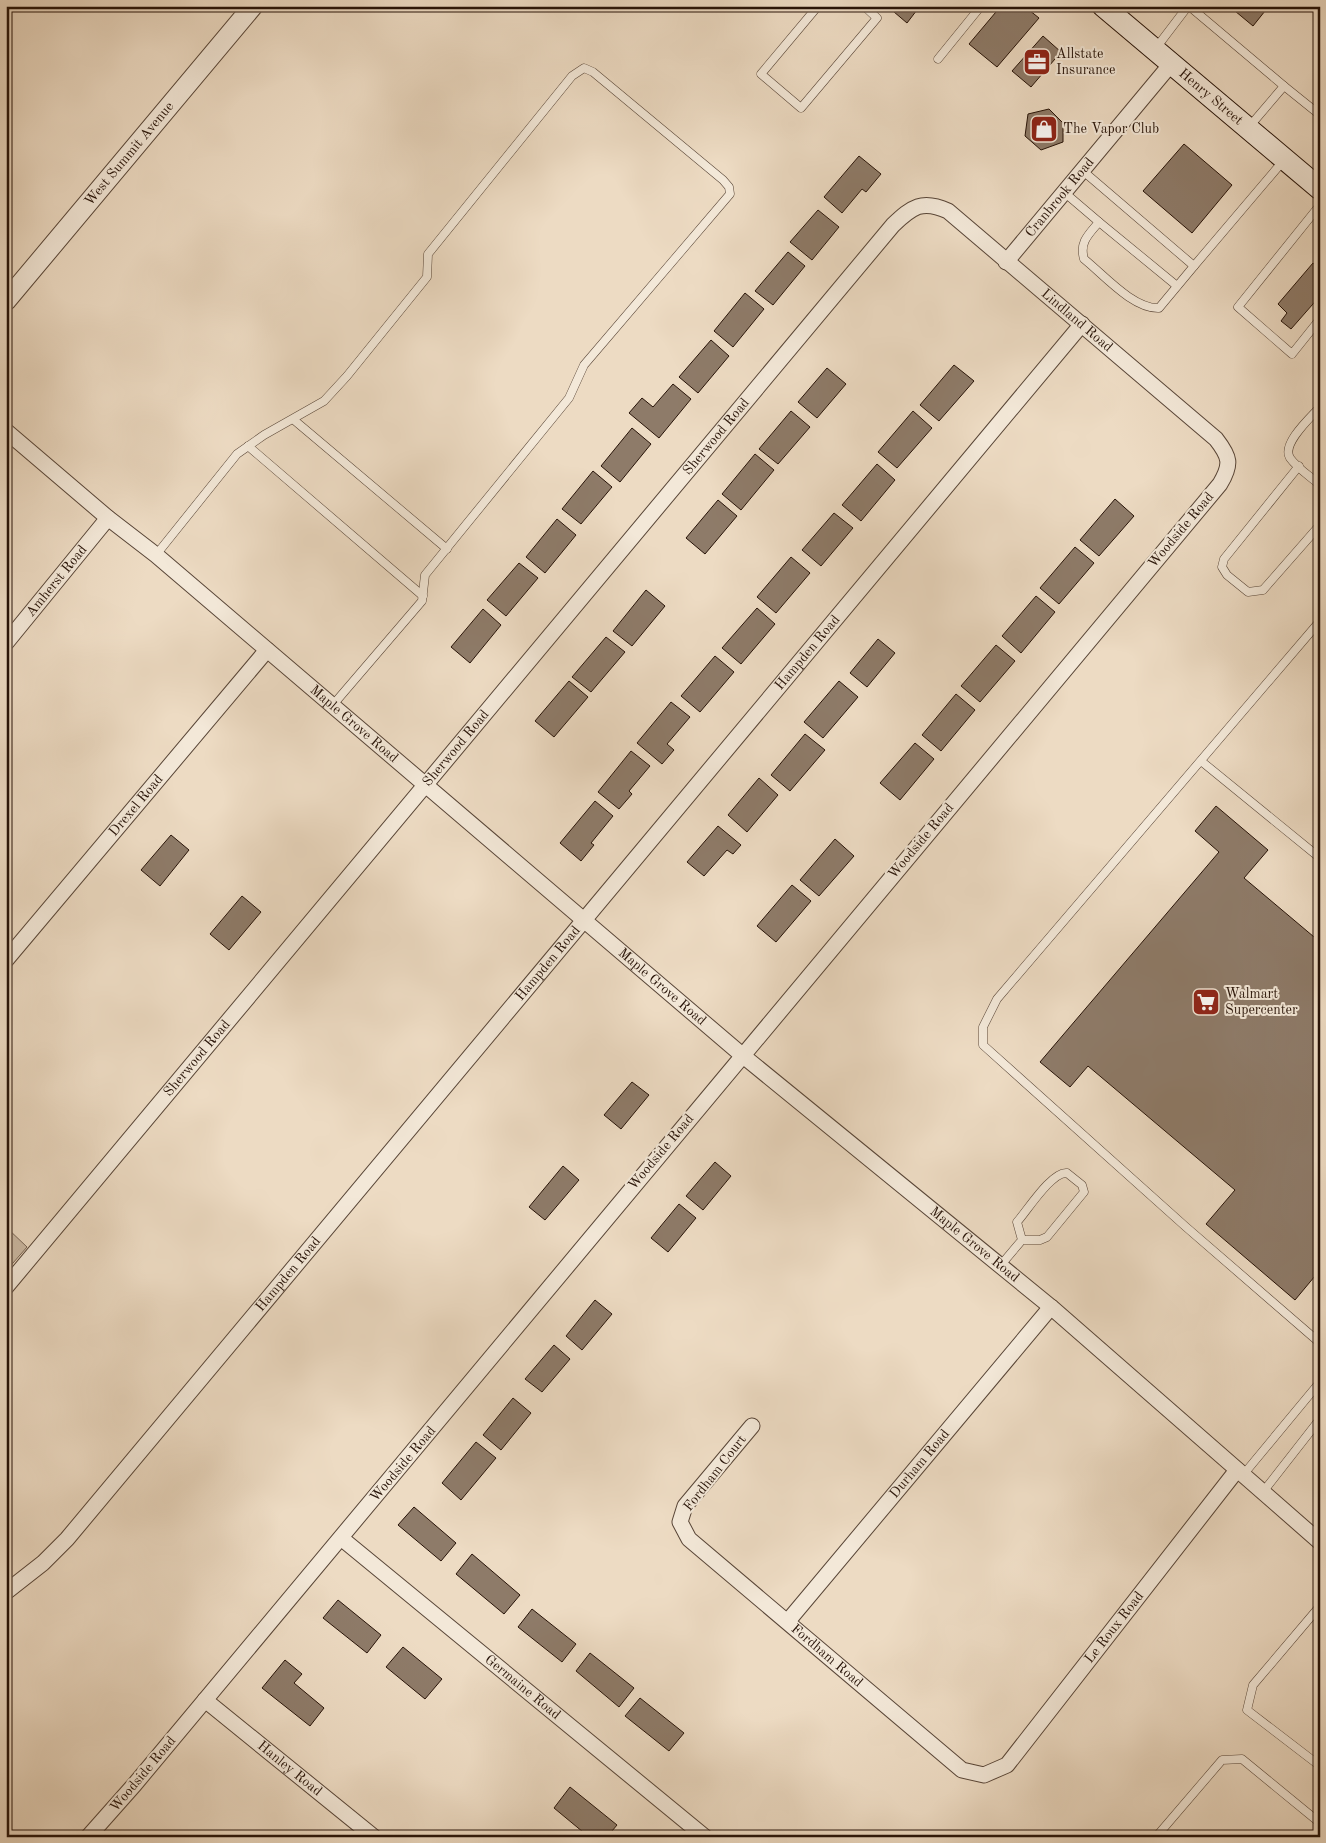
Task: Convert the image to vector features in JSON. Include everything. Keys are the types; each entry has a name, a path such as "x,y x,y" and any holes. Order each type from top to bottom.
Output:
{"main road":[{"name":"Henry Street","path":"1110,9 1154,50 1320,189"}],"street":[{"name":"West Summit Avenue","path":"6,301 253,6"},
{"name":"Cranbrook Road","path":"1006,262 1171,64"},
{"name":"Lindland Road","path":"907,211 923,205 933,204 948,212 1216,439 1226,452 1229,464"},
{"name":"Sherwood Road","path":"6,1287 893,225 907,211"},
{"name":"Hampden Road","path":"6,1592 30,1574 67,1540 1082,324"},
{"name":"Maple Grove Road","path":"6,431 108,518 156,555 742,1055 1051,1307 1320,1542"},
{"name":"Woodside Road","path":"88,1837 341,1538 1220,484 1229,464"},
{"name":"Amherst Road","path":"6,643 108,518"},
{"name":"Drexel Road","path":"6,960 267,650"},
{"name":"Durham Road","path":"788,1621 1051,1307"},
{"name":"Fordham Court","path":"680,1522 685,1506 752,1426"},
{"name":"Le Roux Road","path":"984,1775 1007,1765 1240,1472"},
{"name":"Fordham Road","path":"680,1522 689,1538 962,1770 984,1775"},
{"name":"Germaine Road","path":"341,1538 705,1837"},
{"name":"Hanley Road","path":"205,1700 374,1837"}],"lane":[{"path":"818,6 762,74 801,108 877,18 864,6"},
{"path":"938,59 981,6"},
{"path":"1154,50 1188,6 1320,115"},
{"path":"156,555 237,454 264,435 294,420 324,401 347,376 426,277 428,254 572,76 584,68 593,72 723,180 730,194 584,365 569,398 426,575 422,601 332,706"},
{"path":"1248,128 1284,86"},
{"path":"1099,222 1085,240 1082,250 1084,259 1138,304 1149,308 1159,308 1285,159"},
{"path":"1083,171 1194,266"},
{"path":"1065,193 1177,286"},
{"path":"1320,205 1238,307 1292,354 1320,320"},
{"path":"1320,407 1291,441 1288,450 1290,458 1320,484"},
{"path":"294,420 447,549"},
{"path":"248,446 423,596"},
{"path":"1299,466 1224,559 1222,567 1227,574 1248,592 1263,590 1320,524"},
{"path":"1320,621 997,999 983,1027 983,1045 1186,1227 1320,1343"},
{"path":"1201,761 1320,858"},
{"path":"1000,1266 1022,1240 1040,1240 1047,1237 1084,1192 1082,1185 1067,1173 1062,1172 1051,1181 1017,1222 1022,1240"},
{"path":"1240,1472 1320,1382"},
{"path":"1263,1492 1320,1419"},
{"path":"1320,1606 1253,1685 1247,1710 1320,1766"},
{"path":"1156,1837 1222,1760 1242,1759 1320,1823"}],"shaded area":[{"path":"6,1227 27,1247 6,1271"}],"building":[{"path":"887,6 920,6 907,23"},
{"path":"1001,6 1024,6 1039,18 997,67 969,44"},
{"path":"1229,6 1269,6 1253,26"},
{"name":"Allstate Insurance","path":"1043,36 1061,52 1031,87 1012,71"},
{"name":"The Vapor Club","path":"1049,109 1063,123 1063,142 1041,150 1025,136 1028,114"},
{"path":"1184,144 1232,185 1192,233 1143,191"},
{"path":"859,156 881,174 866,192 862,189 842,213 824,197"},
{"path":"818,210 839,227 812,260 790,242"},
{"path":"788,252 805,266 773,305 755,291"},
{"path":"1313,263 1320,269 1320,296 1291,329 1281,321 1287,313 1278,304"},
{"path":"745,293 764,309 733,347 714,331"},
{"path":"711,340 729,356 698,393 679,377"},
{"path":"954,365 974,381 939,421 920,405"},
{"path":"827,368 846,384 817,418 798,402"},
{"path":"673,384 691,399 659,438 629,413 642,398 653,407"},
{"path":"791,411 810,427 778,464 759,449"},
{"path":"913,411 932,428 897,468 878,452"},
{"path":"632,428 651,444 620,482 601,466"},
{"path":"755,454 774,470 741,510 722,494"},
{"path":"877,464 895,480 861,521 842,505"},
{"path":"593,471 612,487 581,524 562,509"},
{"path":"1115,499 1134,516 1099,556 1080,540"},
{"path":"718,500 737,516 705,554 686,538"},
{"path":"834,513 853,528 821,566 802,550"},
{"path":"557,519 576,535 545,573 526,557"},
{"path":"1075,547 1094,563 1059,604 1040,588"},
{"path":"791,557 810,573 776,613 757,597"},
{"path":"519,563 538,578 506,616 487,600"},
{"path":"646,590 665,606 632,646 613,631"},
{"path":"1036,596 1055,612 1021,653 1002,636"},
{"path":"757,608 775,624 741,664 722,648"},
{"path":"483,609 501,625 470,663 451,647"},
{"path":"606,637 625,652 591,692 572,677"},
{"path":"878,639 895,653 867,687 850,673"},
{"path":"996,645 1015,661 980,702 961,686"},
{"path":"715,656 734,672 700,712 681,696"},
{"path":"569,681 588,697 554,737 535,721"},
{"path":"839,681 858,697 823,738 804,722"},
{"path":"956,694 975,710 941,751 922,735"},
{"path":"671,702 690,717 667,744 674,750 662,764 637,743"},
{"path":"805,734 825,750 790,791 771,775"},
{"path":"915,743 934,759 900,800 880,783"},
{"path":"631,751 650,766 629,791 632,794 619,809 598,792"},
{"path":"759,778 778,795 747,832 728,815"},
{"path":"595,801 613,816 591,843 594,845 581,861 560,843"},
{"name":"Walmart Supercenter","path":"1216,806 1268,850 1244,878 1320,942 1320,1270 1295,1300 1206,1224 1235,1190 1088,1066 1070,1087 1040,1062 1219,852 1195,831"},
{"path":"718,826 741,845 733,854 727,850 704,876 687,862"},
{"path":"171,835 189,850 160,886 141,870"},
{"path":"835,839 854,856 819,896 800,880"},
{"path":"792,885 811,901 776,942 757,926"},
{"path":"242,896 261,912 229,950 210,934"},
{"path":"632,1082 649,1095 621,1129 604,1115"},
{"path":"715,1162 731,1176 703,1210 686,1196"},
{"path":"563,1166 579,1180 545,1220 529,1207"},
{"path":"679,1204 696,1218 668,1252 651,1238"},
{"path":"595,1300 612,1314 582,1350 566,1336"},
{"path":"554,1345 570,1359 542,1392 525,1379"},
{"path":"513,1398 531,1413 501,1450 483,1435"},
{"path":"476,1442 496,1458 461,1500 442,1483"},
{"path":"414,1507 456,1543 441,1561 398,1525"},
{"path":"472,1554 520,1595 504,1614 456,1574"},
{"path":"338,1600 381,1635 367,1653 323,1618"},
{"path":"532,1609 576,1644 562,1662 518,1627"},
{"path":"403,1647 442,1679 425,1699 386,1667"},
{"path":"590,1653 634,1688 619,1707 576,1671"},
{"path":"285,1660 302,1674 294,1683 324,1708 310,1726 262,1688"},
{"path":"640,1698 684,1733 669,1751 625,1716"},
{"path":"570,1787 617,1825 607,1837 589,1837 554,1808"}],"place":[{"name":"Allstate Insurance","path":"1037,62"},
{"name":"The Vapor Club","path":"1044,129"},
{"name":"Walmart Supercenter","path":"1206,1002"}]}
